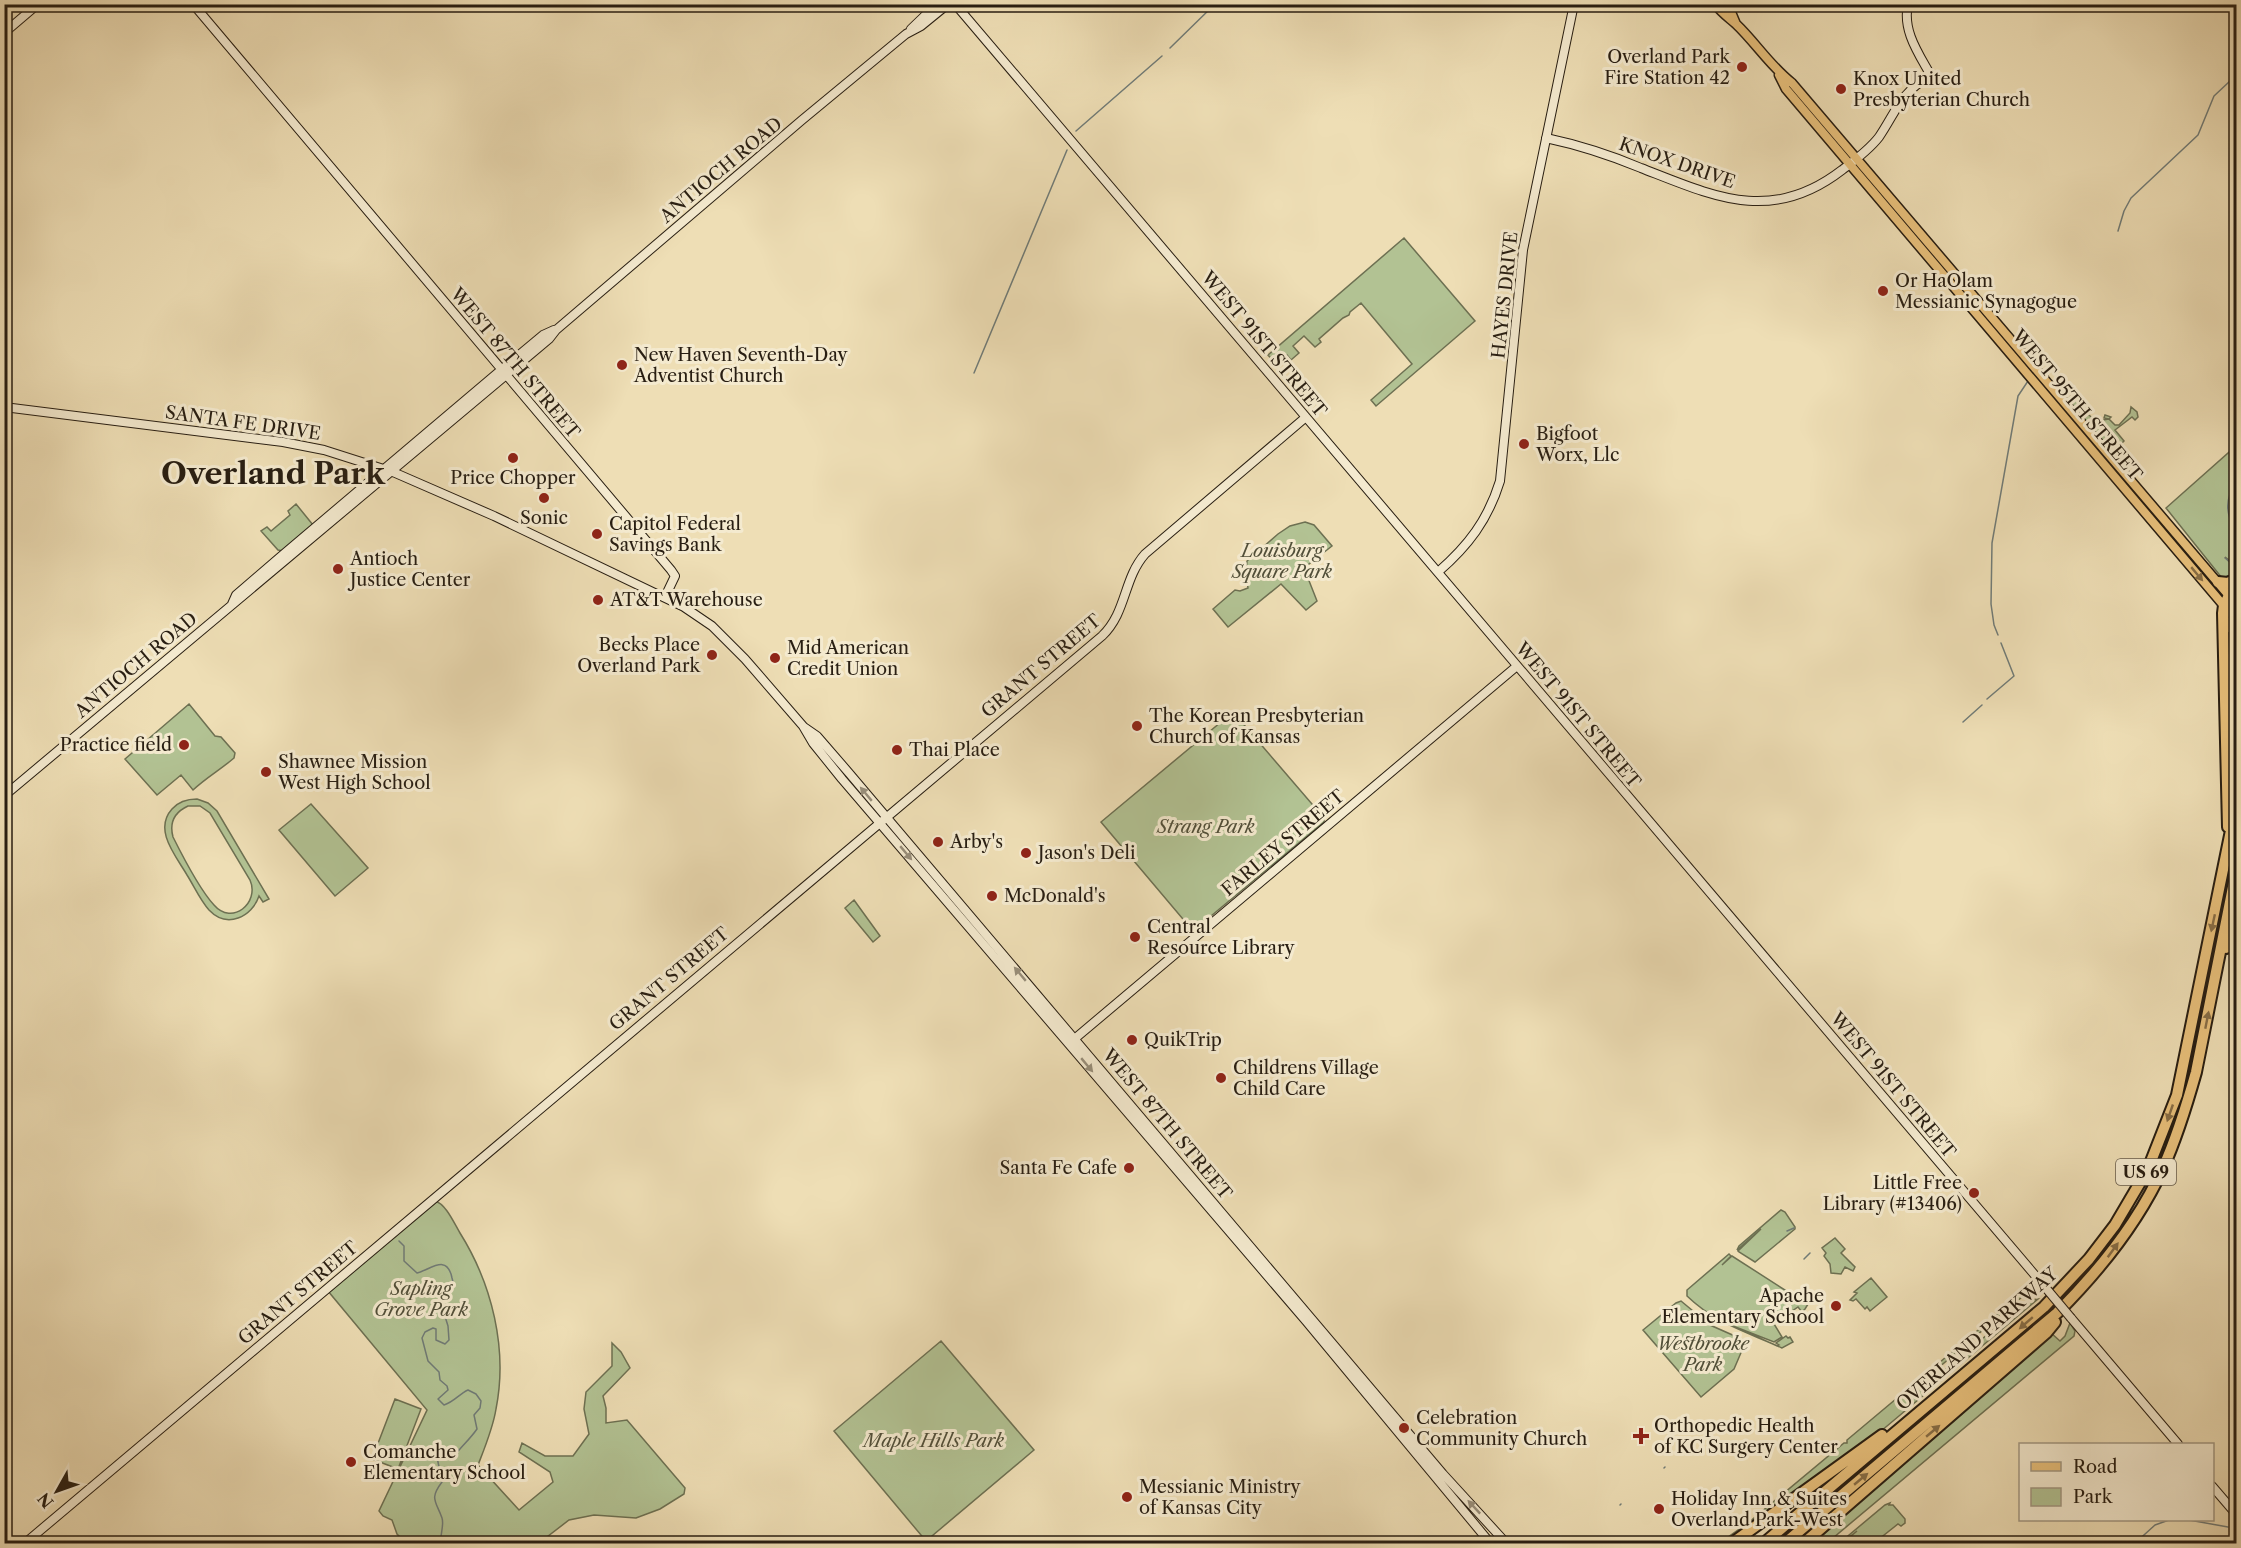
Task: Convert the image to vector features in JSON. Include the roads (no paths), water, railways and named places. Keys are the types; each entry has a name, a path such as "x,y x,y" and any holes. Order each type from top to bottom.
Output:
{"highway":[{"path":"2218,582 2236,581"},
{"path":"2229,845 2223,630 2226,600 2236,581"},
{"path":"2223,630 2230,622 2236,620"},
{"name":"OVERLAND PARKWAY","path":"1763,1544 2060,1292 2103,1242 2138,1188 2157,1148 2176,1095 2236,806"},
{"name":"OVERLAND PARKWAY","path":"1784,1544 2023,1343 2075,1295 2124,1235 2163,1168 2181,1121 2196,1072 2236,872"},
{"path":"2217,968 2236,924"},
{"path":"1803,1544 2046,1333 2075,1295"},
{"path":"1731,1544 1909,1413 1916,1415"}],"main road":[{"name":"WEST 95TH STREET","path":"1715,4 1736,24 1778,72 1792,83 1853,161 2226,600 2236,604"},
{"name":"WEST 95TH STREET","path":"1726,4 1736,24"},
{"name":"WEST 95TH STREET","path":"2024,362 2218,582 2236,620"}],"street":[{"path":"4,33 38,4"},
{"name":"WEST 87TH STREET","path":"194,4 675,576 664,597 691,611 721,635 745,658 803,726 817,736 882,819 1443,1474 1507,1544"},
{"name":"ANTIOCH ROAD","path":"4,796 232,604 241,599 503,373 543,335 556,330 906,34 937,4"},
{"name":"ANTIOCH ROAD","path":"906,34 921,26 948,4"},
{"name":"WEST 91ST STREET","path":"956,4 2177,1443"},
{"name":"HAYES DRIVE","path":"1438,572 1459,554 1477,533 1489,511 1500,481 1523,250 1574,4"},
{"name":"KNOX DRIVE","path":"1546,138 1605,154 1711,195 1744,201 1777,200 1808,191 1834,176 1880,136 1903,97 1918,83 1931,76 1909,34 1906,17 1908,4"},
{"name":"SANTA FE DRIVE","path":"4,407 283,442 324,450 389,470 664,597"},
{"name":"GRANT STREET","path":"24,1544 1109,629 1120,612 1136,566 1145,554 1306,417"},
{"name":"FARLEY STREET","path":"1072,1041 1517,666"},
{"name":"WEST 87TH STREET","path":"1072,1041 1491,1544"},
{"path":"2214,1488 2236,1514"}],"waterway":[{"path":"1170,48 1215,4"},
{"path":"1076,131 1162,56"},
{"path":"2118,231 2131,198 2198,135 2214,96 2230,81"},
{"path":"974,373 1067,150"},
{"path":"1998,635 1991,604 1992,543 2018,396 2028,381"},
{"path":"2236,484 2228,501 2228,513 2236,532"},
{"path":"2225,558 2236,567 2235,570"},
{"path":"1987,699 2014,676 2001,643"},
{"path":"1963,722 1982,705"},
{"path":"1787,1231 1794,1228"},
{"path":"399,1241 404,1246 404,1261 417,1273 442,1265 450,1270 453,1280 450,1292 441,1290 438,1294 448,1326 449,1340 445,1344 436,1340 436,1329 433,1328 425,1332 422,1338 428,1361 439,1372 440,1380 447,1386 448,1390 438,1399 444,1405 468,1390 476,1394 481,1401 480,1408 474,1415 477,1429 474,1433 455,1455 442,1451 437,1457 442,1482 436,1492 435,1500 443,1520 441,1538"},
{"path":"1804,1259 1810,1253"},
{"path":"2134,1544 2155,1525 2166,1521"},
{"path":"2195,1521 2228,1527"}],"place":[{"name":"Overland Park Fire Station 42","path":"1742,67"},
{"name":"Knox United Presbyterian Church","path":"1841,89"},
{"name":"Or HaOlam Messianic Synagogue","path":"1883,291"},
{"name":"New Haven Seventh-Day Adventist Church","path":"622,365"},
{"name":"Bigfoot Worx, Llc","path":"1524,444"},
{"name":"Price Chopper","path":"513,458"},
{"name":"Sonic","path":"544,498"},
{"name":"Capitol Federal Savings Bank","path":"597,534"},
{"name":"Antioch Justice Center","path":"338,569"},
{"name":"AT&T Warehouse","path":"598,600"},
{"name":"Becks Place Overland Park","path":"712,655"},
{"name":"Mid American Credit Union","path":"775,658"},
{"name":"The Korean Presbyterian Church of Kansas","path":"1137,726"},
{"name":"Practice field","path":"184,745"},
{"name":"Thai Place","path":"897,750"},
{"name":"Shawnee Mission West High School","path":"266,772"},
{"name":"Arby's","path":"938,842"},
{"name":"Jason's Deli","path":"1026,853"},
{"name":"McDonald's","path":"992,896"},
{"name":"Central Resource Library","path":"1135,937"},
{"name":"QuikTrip","path":"1132,1040"},
{"name":"Childrens Village Child Care","path":"1221,1078"},
{"name":"Santa Fe Cafe","path":"1129,1168"},
{"name":"Little Free Library (#13406)","path":"1974,1193"},
{"name":"Apache Elementary School","path":"1836,1306"},
{"name":"Celebration Community Church","path":"1404,1428"},
{"name":"Orthopedic Health of KC Surgery Center","path":"1641,1436"},
{"name":"Comanche Elementary School","path":"351,1462"},
{"name":"Messianic Ministry of Kansas City","path":"1127,1497"},
{"name":"Holiday Inn & Suites Overland Park-West","path":"1659,1509"}],"district":[{"name":"Overland Park","path":"273,473"}],"park label":[{"name":"Louisburg Square Park","path":"1282,561"},
{"name":"Strang Park","path":"1206,827"},
{"name":"Sapling Grove Park","path":"421,1299"},
{"name":"Westbrooke Park","path":"1703,1354"},
{"name":"Maple Hills Park","path":"934,1441"}]}
